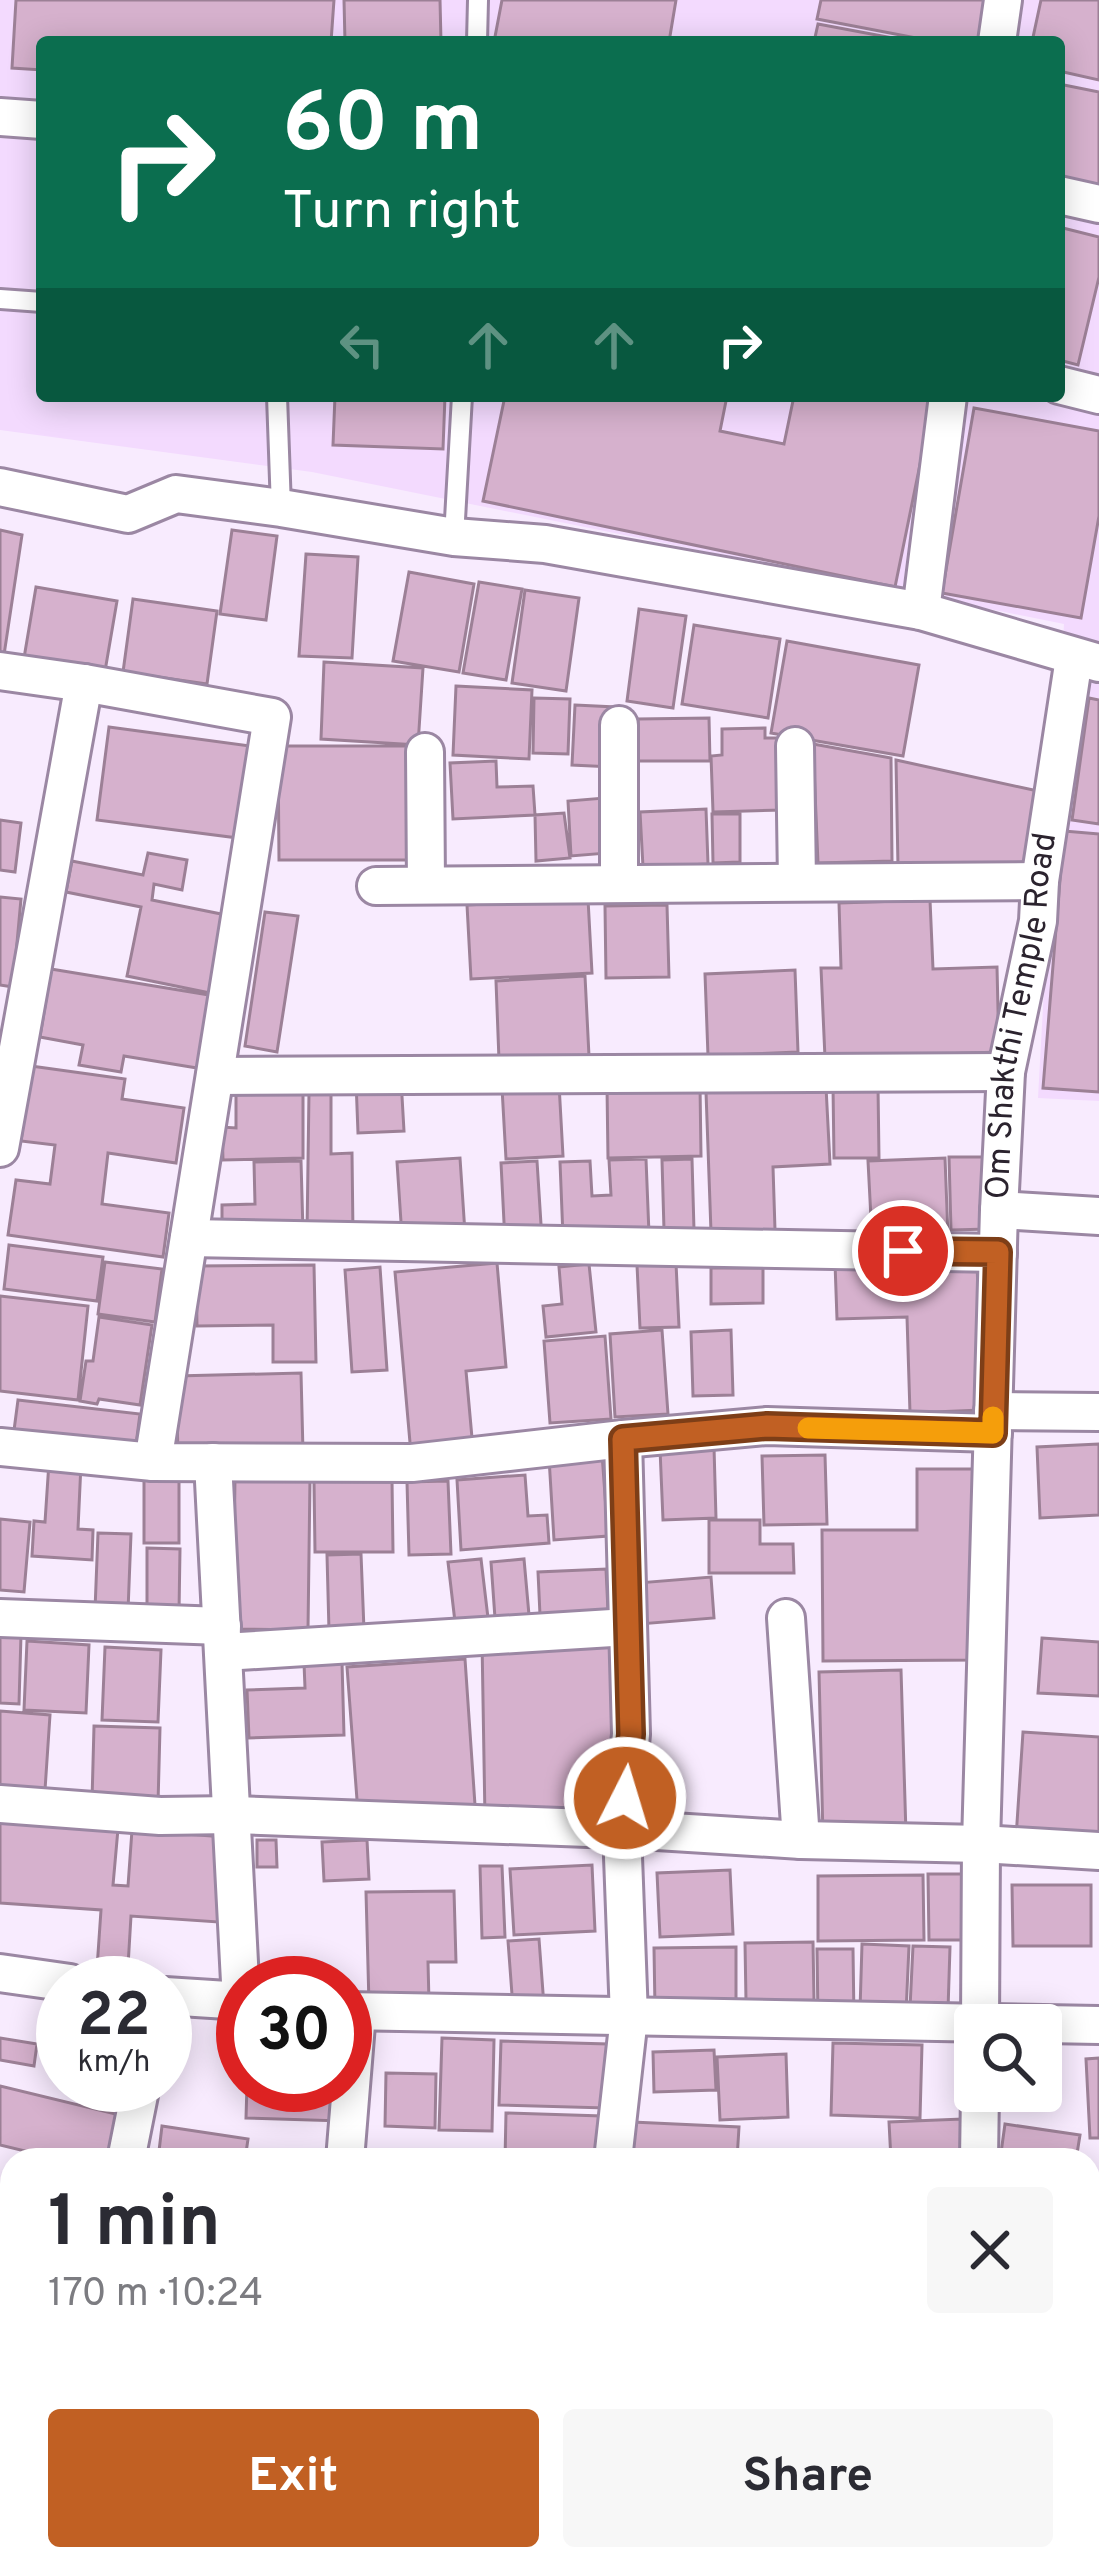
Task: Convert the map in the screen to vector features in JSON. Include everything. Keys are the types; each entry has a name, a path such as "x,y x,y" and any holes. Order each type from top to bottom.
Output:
{"street":[{"path":"999,36 1003,0"},
{"path":"0,117 36,120"},
{"path":"1065,196 1099,204"},
{"path":"1065,386 1099,395"},
{"path":"921,611 947,402"},
{"path":"0,487 128,514 176,494 454,536 545,544 921,611 1086,660"},
{"name":"Om Shakthi Temple Road","path":"980,2004 1006,1072 1086,660"},
{"path":"0,671 272,717 154,1462"},
{"path":"0,1148 84,683"},
{"path":"619,725 620,884"},
{"path":"795,746 796,883"},
{"path":"425,752 427,885"},
{"path":"376,886 1040,880"},
{"path":"215,1076 1006,1072"},
{"path":"999,1210 1099,1216"},
{"path":"189,1238 998,1252"},
{"path":"0,1447 154,1462 412,1463 767,1426 993,1422 1099,1412"},
{"path":"614,2148 629,2017 622,1830 631,1734 623,1439"},
{"path":"213,1462 240,1956"},
{"path":"0,1618 223,1639 628,1627"},
{"path":"786,1618 801,1840"},
{"path":"0,1804 160,1816 232,1815 1099,1851"},
{"path":"0,1973 36,1978"},
{"path":"372,2011 954,2024"},
{"path":"1062,2025 1099,2025"},
{"path":"128,2148 136,2112"},
{"path":"345,2148 347,2112"},
{"path":"979,2148 980,2112"}],"lane":[{"path":"477,36 478,0"},
{"path":"0,298 36,301"},
{"path":"277,402 281,508"},
{"path":"454,536 462,402"}],"shaded area":[{"path":"0,0 1099,0 1099,1101 1038,1098 1064,624 312,472 0,430"}],"building":[{"path":"16,0 334,0 331,36 36,36 36,70 12,68"},
{"path":"344,0 440,0 441,36 345,36"},
{"path":"502,0 676,0 670,36 495,36"},
{"path":"821,0 986,0 980,36 906,36 817,19"},
{"path":"1041,0 1099,0 1099,80 1065,72 1065,36 1033,36"},
{"path":"818,24 882,36 815,36"},
{"path":"1065,85 1099,92 1099,195 1065,188"},
{"path":"1065,228 1099,237 1099,277 1078,365 1065,362"},
{"path":"335,402 445,402 443,449 333,445"},
{"path":"504,402 726,402 720,431 784,444 793,402 933,402 895,587 483,501"},
{"path":"974,408 1099,431 1099,516 1081,618 942,593"},
{"path":"0,530 22,535 4,655 0,654"},
{"path":"232,530 277,536 266,620 220,614"},
{"path":"306,554 358,557 352,658 299,656"},
{"path":"409,572 474,584 459,672 393,661"},
{"path":"479,582 522,589 506,680 463,673"},
{"path":"36,587 117,601 104,677 23,664"},
{"path":"525,590 579,598 566,691 512,683"},
{"path":"133,599 217,611 207,684 123,672"},
{"path":"639,609 686,616 673,708 627,701"},
{"path":"694,625 780,639 768,718 682,704"},
{"path":"787,641 919,665 903,756 771,733"},
{"path":"324,662 423,668 418,745 321,739"},
{"path":"456,686 532,690 529,759 453,755"},
{"path":"534,698 570,699 568,754 533,753"},
{"path":"1089,698 1099,700 1099,824 1072,820"},
{"path":"575,705 615,707 612,767 572,765"},
{"path":"709,718 710,761 638,761 638,719"},
{"path":"109,727 250,746 238,838 97,820"},
{"path":"765,728 765,738 781,738 783,810 713,812 711,756 722,755 722,729"},
{"path":"813,744 891,758 892,861 818,863"},
{"path":"278,746 414,746 414,860 279,860"},
{"path":"896,760 1047,793 1037,870 898,867"},
{"path":"496,761 497,787 533,786 535,815 453,819 450,763"},
{"path":"604,798 608,853 571,856 568,801"},
{"path":"706,809 708,864 643,867 640,812"},
{"path":"564,813 570,858 536,861 535,815"},
{"path":"712,814 740,814 740,862 713,863"},
{"path":"0,820 21,823 15,872 0,870"},
{"path":"1064,831 1099,834 1099,1092 1043,1088"},
{"path":"148,853 187,860 182,890 154,884 152,900 226,915 210,993 127,976 141,907 66,892 72,861 143,875"},
{"path":"0,897 21,899 13,987 0,985"},
{"path":"588,899 592,973 471,979 467,905"},
{"path":"930,900 933,969 997,967 999,1052 825,1058 821,968 841,968 839,903"},
{"path":"667,905 669,977 606,978 605,906"},
{"path":"265,912 298,916 277,1052 245,1046"},
{"path":"51,969 209,995 197,1068 124,1056 121,1072 79,1065 83,1045 40,1037"},
{"path":"795,970 798,1052 708,1056 705,974"},
{"path":"585,976 589,1056 499,1060 496,981"},
{"path":"31,1066 125,1079 122,1099 184,1108 176,1163 108,1153 102,1204 169,1213 163,1257 8,1235 16,1180 50,1184 55,1145 21,1141"},
{"path":"401,1079 404,1131 358,1133 356,1081"},
{"path":"559,1084 563,1156 506,1159 502,1088"},
{"path":"700,1085 701,1156 608,1158 607,1087"},
{"path":"833,1086 878,1086 879,1158 834,1158"},
{"path":"826,1087 830,1164 773,1167 775,1230 711,1232 706,1092"},
{"path":"236,1091 303,1091 303,1158 223,1160 222,1127 236,1128"},
{"path":"309,1092 331,1092 331,1154 352,1153 353,1234 307,1234"},
{"path":"949,1157 987,1157 989,1229 951,1230"},
{"path":"460,1158 465,1233 402,1237 397,1162"},
{"path":"945,1158 948,1236 872,1238 868,1161"},
{"path":"646,1159 649,1234 563,1237 560,1162 590,1161 592,1196 611,1195 609,1160"},
{"path":"692,1159 694,1230 664,1230 662,1160"},
{"path":"301,1161 303,1232 222,1234 222,1205 255,1204 254,1162"},
{"path":"537,1161 542,1240 505,1242 501,1163"},
{"path":"9,1245 103,1257 97,1301 4,1289"},
{"path":"977,1259 981,1410 910,1413 907,1317 837,1319 835,1263"},
{"path":"105,1262 162,1269 155,1322 98,1314"},
{"path":"497,1263 506,1367 466,1371 473,1449 411,1454 395,1272"},
{"path":"676,1263 679,1327 640,1328 637,1265"},
{"path":"589,1264 596,1332 546,1337 543,1306 562,1304 559,1267"},
{"path":"314,1265 316,1362 273,1362 273,1325 197,1326 196,1266"},
{"path":"380,1267 387,1370 352,1372 345,1270"},
{"path":"711,1268 763,1268 763,1303 711,1304"},
{"path":"0,1296 88,1306 78,1400 0,1391"},
{"path":"99,1317 152,1325 140,1405 80,1401 86,1361 93,1361"},
{"path":"662,1330 668,1414 615,1417 610,1334"},
{"path":"731,1330 733,1395 693,1396 691,1332"},
{"path":"605,1336 611,1419 550,1423 544,1341"},
{"path":"301,1373 303,1452 178,1455 176,1376"},
{"path":"18,1400 140,1414 135,1452 13,1438"},
{"path":"1099,1444 1099,1515 1040,1518 1037,1447"},
{"path":"714,1447 716,1518 663,1520 660,1449"},
{"path":"602,1454 608,1536 554,1540 549,1458"},
{"path":"825,1455 827,1524 764,1525 762,1456"},
{"path":"49,1462 81,1464 78,1529 93,1530 92,1560 32,1556 34,1521 45,1522"},
{"path":"917,1469 977,1469 979,1660 823,1661 822,1530 917,1530"},
{"path":"144,1470 179,1470 179,1543 144,1543"},
{"path":"525,1475 528,1516 547,1515 549,1543 461,1550 457,1480"},
{"path":"235,1477 310,1478 308,1630 233,1629"},
{"path":"392,1480 393,1552 315,1552 314,1481"},
{"path":"448,1481 451,1554 409,1555 407,1482"},
{"path":"0,1519 30,1522 24,1592 0,1590"},
{"path":"709,1520 760,1520 760,1544 793,1544 794,1573 709,1573"},
{"path":"98,1533 131,1534 128,1611 95,1610"},
{"path":"147,1548 180,1549 179,1612 147,1612"},
{"path":"361,1554 364,1630 329,1631 327,1555"},
{"path":"481,1559 488,1618 455,1622 448,1562"},
{"path":"524,1559 529,1615 495,1618 491,1562"},
{"path":"606,1569 608,1611 540,1615 538,1572"},
{"path":"711,1577 714,1618 640,1624 637,1583"},
{"path":"0,1634 21,1635 19,1704 0,1703"},
{"path":"614,1638 618,1817 485,1819 482,1640"},
{"path":"1042,1638 1099,1642 1099,1696 1038,1693"},
{"path":"27,1641 89,1645 86,1713 24,1710"},
{"path":"105,1647 161,1650 158,1722 102,1720"},
{"path":"465,1659 475,1805 358,1813 347,1667"},
{"path":"342,1662 344,1735 249,1738 247,1690 305,1688 304,1663"},
{"path":"901,1670 906,1834 823,1837 819,1672"},
{"path":"0,1711 50,1715 45,1790 0,1787"},
{"path":"94,1726 160,1728 158,1804 92,1801"},
{"path":"1023,1732 1099,1737 1099,1844 1016,1838"},
{"path":"0,1820 118,1829 113,1885 128,1886 132,1830 225,1837 218,1922 131,1916 129,1956 98,1956 101,1910 0,1903"},
{"path":"257,1840 276,1840 277,1867 257,1867"},
{"path":"367,1840 369,1879 324,1881 322,1842"},
{"path":"592,1865 595,1931 514,1935 510,1869"},
{"path":"480,1866 502,1866 505,1937 482,1938"},
{"path":"730,1870 733,1934 660,1937 657,1873"},
{"path":"928,1874 976,1874 976,1940 929,1940"},
{"path":"923,1875 924,1940 818,1941 818,1876"},
{"path":"1012,1885 1091,1885 1091,1946 1013,1946"},
{"path":"454,1891 456,1962 428,1962 429,2002 372,2004 366,1892"},
{"path":"539,1939 544,2006 513,2008 508,1941"},
{"path":"813,1942 814,2000 746,2001 745,1943"},
{"path":"862,1944 909,1946 906,2013 860,2010"},
{"path":"913,1946 950,1947 948,2010 910,2008"},
{"path":"736,1947 736,2008 655,2009 654,1948"},
{"path":"817,1949 853,1949 854,2019 818,2019"},
{"path":"0,2038 36,2044 34,2066 0,2060"},
{"path":"442,2038 494,2040 492,2131 439,2130"},
{"path":"501,2041 608,2044 606,2108 499,2105"},
{"path":"833,2043 922,2045 920,2118 831,2115"},
{"path":"714,2050 716,2090 654,2092 653,2052"},
{"path":"786,2054 788,2117 720,2120 717,2057"},
{"path":"1099,2058 1099,2138 1090,2138 1086,2059"},
{"path":"386,2073 436,2074 435,2128 385,2126"},
{"path":"0,2086 36,2095 36,2112 124,2116 117,2148 0,2145"},
{"path":"246,2112 342,2112 342,2121 246,2118"},
{"path":"506,2113 602,2116 601,2148 505,2148"},
{"path":"962,2119 963,2148 890,2148 889,2122"},
{"path":"632,2122 739,2127 738,2148 631,2148"},
{"path":"1005,2124 1080,2135 1078,2148 1002,2148"},
{"path":"162,2126 248,2139 247,2148 159,2148"}],"slow traffic":[{"path":"808,1428 993,1433 993,1417"}],"route":[{"path":"625,1798 631,1734 623,1439 767,1426 993,1433 998,1252 903,1251"}]}
